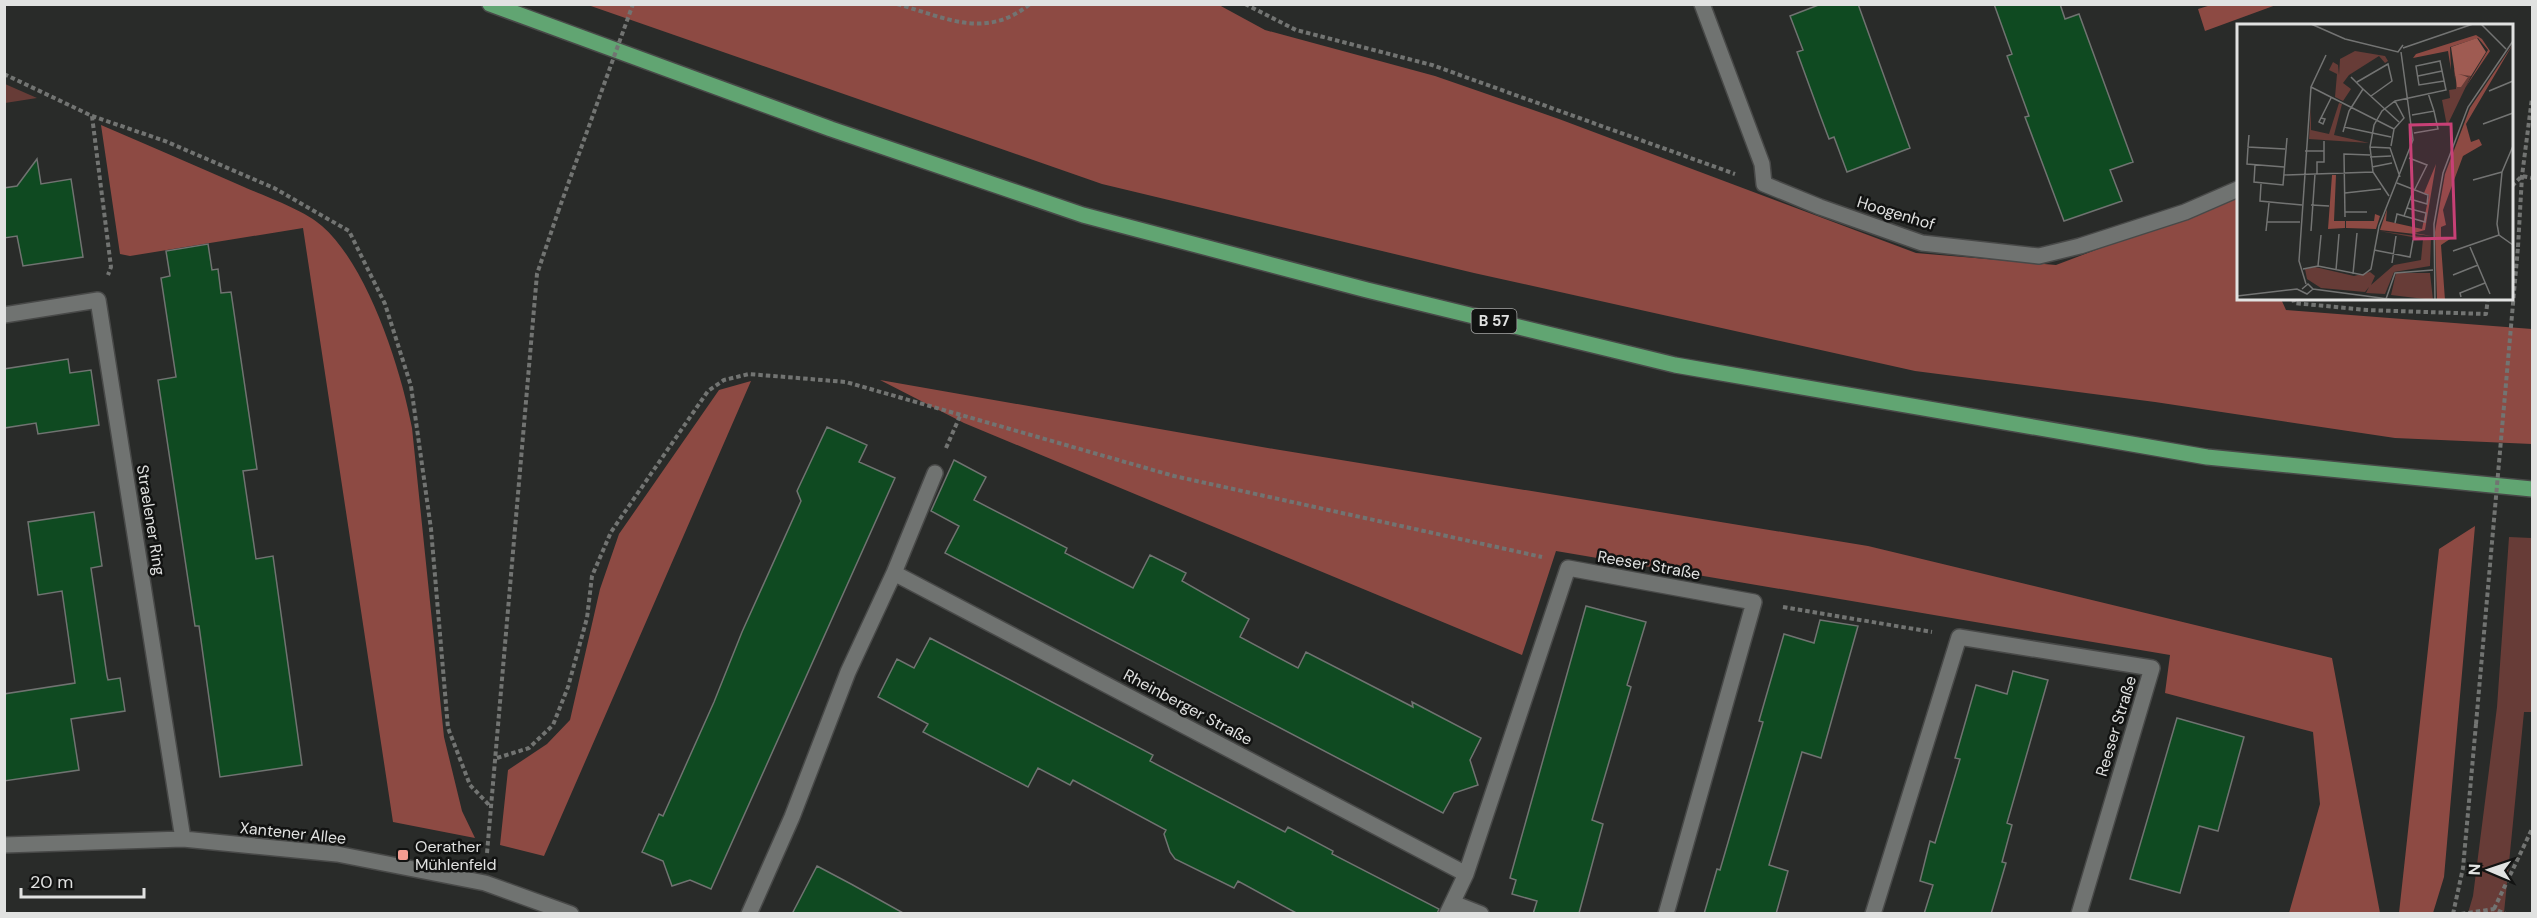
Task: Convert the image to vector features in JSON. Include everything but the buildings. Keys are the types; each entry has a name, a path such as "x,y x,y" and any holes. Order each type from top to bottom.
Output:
{"main road":[{"name":"B 57","path":"490,4 831,129 1083,214 1367,290 1675,365 2207,457 2532,489"}],"street":[{"path":"1702,4 1762,164 1764,184"},
{"name":"Hoogenhof","path":"1764,184 1922,243 2039,256 2080,246 2185,212 2237,189"},
{"path":"4,315 98,300"},
{"name":"Straelener Ring","path":"98,300 183,839"},
{"path":"749,914 792,817 848,672 894,573 935,473"},
{"path":"1481,914 1450,908 1466,874 1568,568"},
{"name":"Reeser Straße","path":"1568,568 1754,602"},
{"name":"Rheinberger Straße","path":"894,573 1466,874"},
{"path":"1666,914 1754,602"},
{"path":"1873,914 1959,637"},
{"name":"Reeser Straße","path":"1959,637 2152,668 2079,914"},
{"name":"Xantener Allee","path":"4,845 183,839 337,854 484,883 571,914"}],"path":[{"path":"484,883 497,758 537,274 633,4"},
{"path":"897,4 971,25 993,24 1019,13 1030,4"},
{"path":"1245,4 1296,30 1432,65 1764,184"},
{"path":"4,74 92,116 165,141 274,188 349,231 385,304 411,386 431,529 448,728 470,785 491,807"},
{"path":"2453,914 2463,868 2518,248 2522,176 2532,98"},
{"path":"92,116 111,267 98,300"},
{"path":"2522,176 2532,178"},
{"path":"2513,184 2522,176"},
{"path":"2293,300 2294,303 2322,307 2486,314 2488,300"},
{"path":"497,758 530,748 553,725 568,687 578,652 592,576 611,532 708,391 724,380 749,374 846,382 1174,476 1550,559 1568,568"},
{"path":"935,473 960,416"},
{"path":"1754,602 1959,637"},
{"path":"2494,909 2532,829"},
{"path":"2462,914 2494,909 2506,914"}],"shaded area":[{"path":"588,5 1219,5 1265,30 1435,76 1559,119 1916,253 2056,265 2237,196 2237,300 2281,300 2286,310 2532,329 2532,444 2395,438 2155,402 1915,371 1474,273 1102,184"},
{"path":"2211,5 2276,5 2205,31 2198,9"},
{"path":"5,84 37,98 5,103"},
{"path":"101,125 285,204 315,220 339,244 368,292 391,349 412,428 444,737 462,811 475,838 393,822 303,228 130,256 120,254"},
{"path":"880,380 1274,449 1868,546 2332,658 2380,913 2289,913 2320,804 2313,732 2165,693 2170,655 1556,551 1522,655 964,423"},
{"path":"751,381 544,856 500,845 508,770 547,744 570,720 600,589 619,534 719,390"},
{"path":"2475,526 2444,877 2433,913 2399,913 2439,549"},
{"path":"2509,537 2532,538 2532,712 2524,712 2504,913 2468,913 2473,896 2497,707"}],"place":[{"name":"Oerather Mühlenfeld","path":"403,855"}]}
